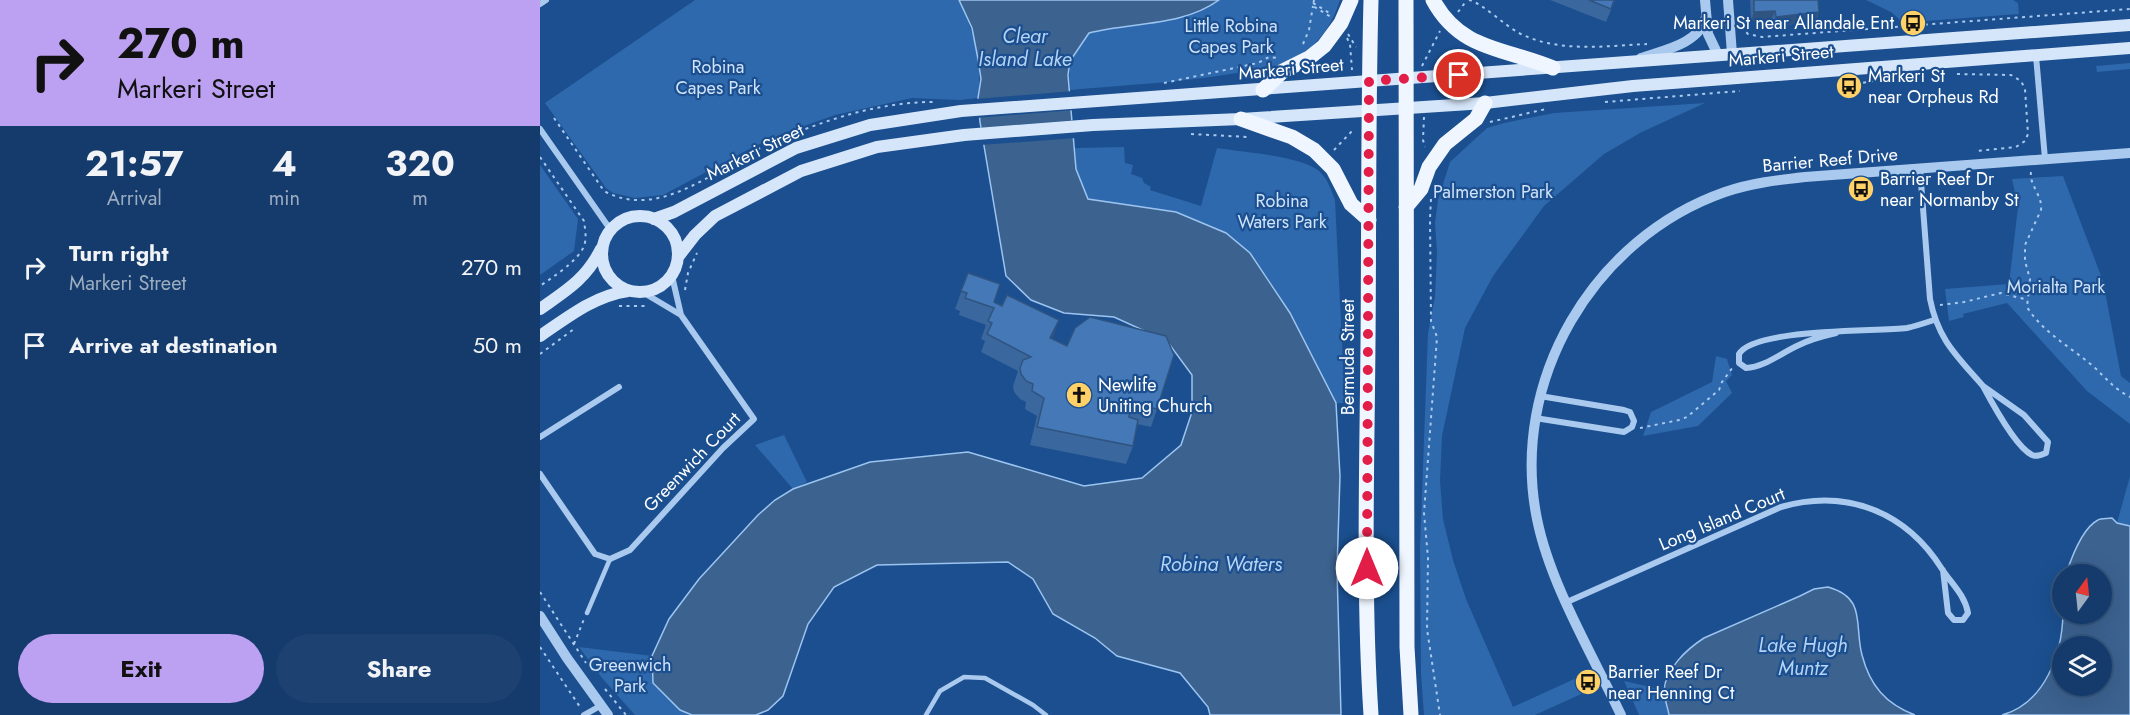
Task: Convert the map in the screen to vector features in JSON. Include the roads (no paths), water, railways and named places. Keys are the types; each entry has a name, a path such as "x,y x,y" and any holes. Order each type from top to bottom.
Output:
{"main road":[{"path":"1263,90 1283,71 1309,58 1324,46 1341,23 1351,0"},
{"name":"Bermuda Street","path":"1371,0 1367,629 1371,715"},
{"path":"1406,0 1407,647 1411,715"},
{"path":"1433,0 1448,21 1481,45 1509,55 1532,59 1553,68"},
{"name":"Markeri Street","path":"654,219 674,212 796,148 870,125 961,111 2130,25"},
{"name":"Markeri Street","path":"678,257 695,235 715,216 801,171 877,147 964,135 1093,125 1424,108 1734,77 2130,48"},
{"path":"1732,54 1734,77"},
{"path":"1718,55 1734,77"},
{"path":"1406,207 1421,189 1429,167 1445,144 1476,119 1485,103"},
{"path":"1241,119 1292,136 1314,150 1333,169 1351,204 1369,220"},
{"path":"540,309 578,283 592,266 610,229 620,222 631,217 642,216 654,219 672,234 677,245 678,257 672,276 664,284 644,293 628,291 603,297 540,336"},
{"path":"602,248 605,271 612,281 628,291"}],"street":[{"path":"540,4 546,0"},
{"path":"1705,0 1710,40 1718,55"},
{"path":"1728,0 1732,54"},
{"path":"1630,62 1689,40 1702,28 1706,17"},
{"path":"2036,56 2045,159"},
{"path":"540,129 610,229"},
{"name":"Barrier Reef Drive","path":"1621,715 1548,558 1536,516 1532,465 1535,418 1540,396 1560,340 1593,286 1608,269 1645,236 1683,212 1724,193 1773,180 2130,153"},
{"path":"1920,169 1934,320 1943,338 1983,386 2004,424 2028,452 2034,456 2046,453 2048,442 2037,429 2018,411 1983,386"},
{"name":"Greenwich Court","path":"610,559 630,550 723,448 754,418 681,315 672,276"},
{"name":"Greenwich Court","path":"644,293 681,315"},
{"path":"1836,333 1811,339 1768,362 1751,368 1742,366 1738,360 1744,347 1769,339 1792,335 1906,328 1934,320"},
{"path":"540,437 619,387"},
{"path":"1535,418 1621,431 1632,428 1633,417 1630,412 1540,396"},
{"path":"540,474 595,555 610,559"},
{"name":"Long Island Court","path":"1567,602 1772,512 1795,503 1813,501 1849,503 1868,507 1884,514 1913,533 1936,559 1968,607 1968,613 1963,620 1954,620 1948,613 1943,570"},
{"path":"540,616 608,715"},
{"path":"583,712 600,706"}],"lane":[{"path":"587,613 610,559"},
{"path":"927,715 940,691 963,677 985,678 1033,705 1046,715"}],"water":[{"name":"Robina Waters","path":"959,0 1219,0 1189,15 1089,33 1070,61 1068,75 1076,169 1088,199 1176,212 1226,233 1250,253 1290,313 1336,403 1340,476 1337,570 1341,715 1210,715 1208,707 1180,673 1117,656 1095,638 1053,614 1033,579 1008,562 877,565 834,587 808,624 783,696 768,710 756,715 692,715 680,710 653,683 652,656 669,619 699,579 758,515 775,500 793,489 870,462 968,452 1084,486 1142,478 1181,445 1192,412 1192,375 1167,341 1114,317 1064,313 1031,300 1006,276 980,122 978,98 981,79 978,59 972,28"},
{"path":"2112,518 2117,523 2130,526 2130,715 2002,715 2030,700 2052,666 2052,696 2112,696 2112,636 2061,636 2062,624 2112,624 2112,564 2070,564 2087,530 2101,519"},
{"name":"Lake Hugh Muntz","path":"1828,587 1849,598 1854,605 1862,655 1875,685 1896,705 1915,715 1669,715 1664,694 1665,683 1678,660 1691,648 1704,638 1814,589"}],"place":[{"name":"Markeri St near Allandale Ent","path":"1913,23"},
{"name":"Markeri St near Orpheus Rd","path":"1849,86"},
{"name":"Barrier Reef Dr near Normanby St","path":"1861,189"},
{"name":"Newlife Uniting Church","path":"1079,395"},
{"name":"Barrier Reef Dr near Henning Ct","path":"1588,682"}],"park label":[{"name":"Little Robina Capes Park","path":"1231,36"},
{"name":"Robina Capes Park","path":"718,77"},
{"name":"Palmerston Park","path":"1493,192"},
{"name":"Robina Waters Park","path":"1282,211"},
{"name":"Morialta Park","path":"2056,287"},
{"name":"Greenwich Park","path":"630,675"}],"water label":[{"name":"Clear Island Lake","path":"1025,48"}]}
